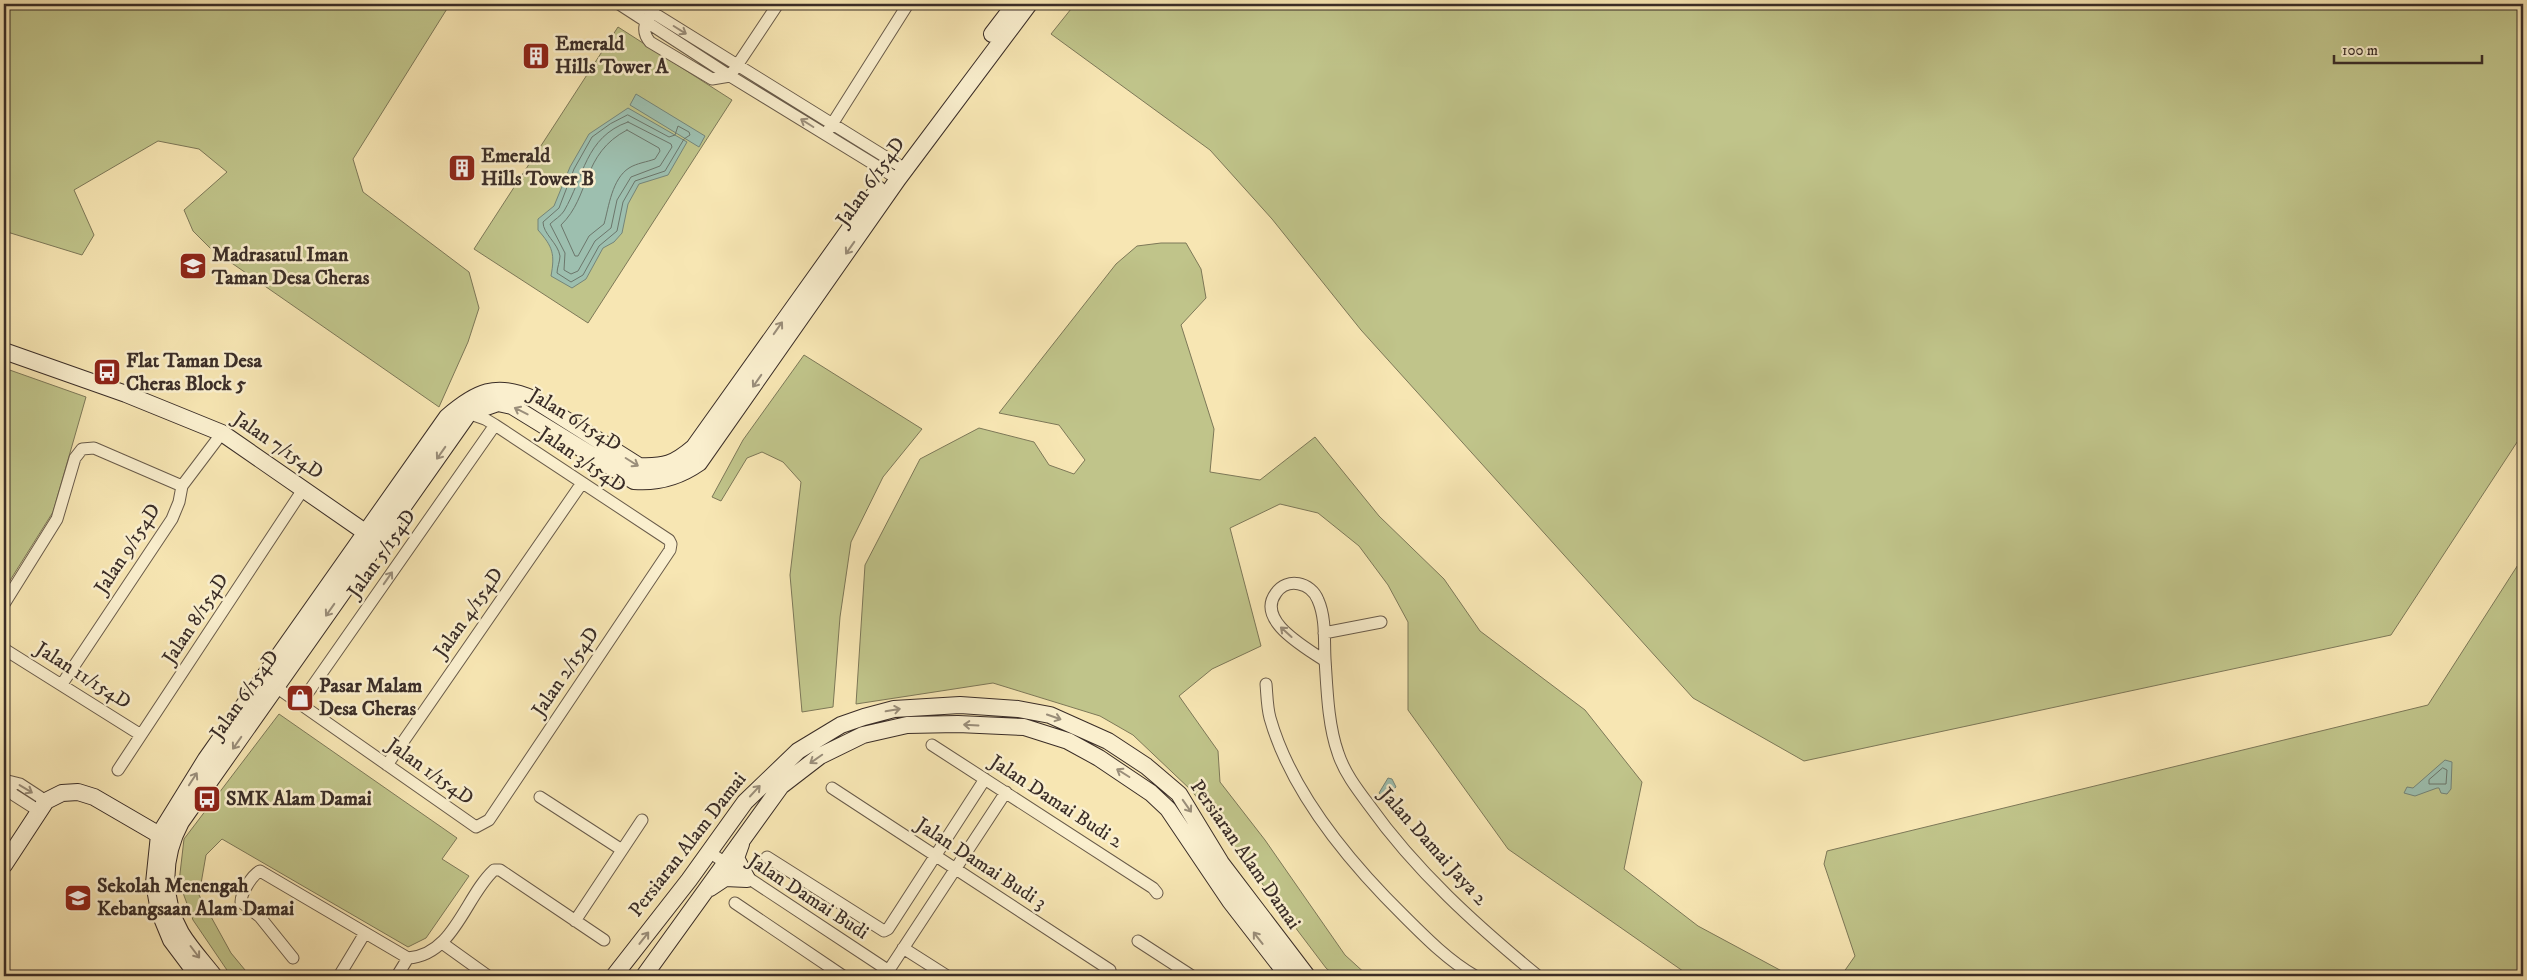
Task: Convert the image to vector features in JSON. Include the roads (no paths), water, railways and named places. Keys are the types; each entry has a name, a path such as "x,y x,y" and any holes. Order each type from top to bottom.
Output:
{"street":[{"path":"619,4 652,12 730,76 826,135 897,171"},
{"path":"639,4 833,124 897,171"},
{"path":"730,76 778,4"},
{"path":"826,135 908,4"},
{"name":"Jalan 6/154D","path":"198,976 171,940 159,911 154,883 158,839 173,810 270,682 355,547 446,417 465,402 481,394 514,390 532,399 639,466 658,467 677,461 694,447 897,171 1015,4"},
{"name":"Jalan 6/154D","path":"158,839 181,822 365,532 469,413 498,403 512,406 634,481 653,483 686,472 699,463 897,171 1029,4"},
{"name":"Jalan 7/154D","path":"4,351 126,394 222,432 365,532"},
{"path":"446,417 469,413"},
{"name":"Jalan 3/154D","path":"469,413 495,425 668,540 671,544"},
{"name":"Jalan 5/154D","path":"300,704 495,425"},
{"name":"Jalan 9/154D","path":"62,684 172,519 182,486 222,432"},
{"path":"4,604 56,519 76,458 82,449 94,448 182,486"},
{"name":"Jalan 4/154D","path":"387,765 582,483"},
{"name":"Jalan 8/154D","path":"118,770 304,488"},
{"name":"Jalan 2/154D","path":"489,820 670,550 671,544"},
{"name":"Jalan Damai Jaya 2","path":"1325,661 1288,635 1277,624 1272,613 1272,602 1283,585 1293,582 1312,590 1318,600 1324,632 1325,661 1334,736 1338,754 1350,778 1385,827 1447,897 1538,976"},
{"path":"1324,632 1380,622"},
{"name":"Jalan 11/154D","path":"4,649 141,735"},
{"name":"Jalan 1/154D","path":"270,682 476,827 489,820"},
{"path":"1266,684 1269,716 1284,756 1323,823 1368,880 1424,936 1475,976"},
{"name":"Persiaran Alam Damai","path":"614,976 745,802 798,751 841,725 864,717 894,709 960,705 1018,709 1050,715 1108,742 1146,766 1179,794 1221,862 1305,976"},
{"name":"Persiaran Alam Damai","path":"644,976 781,786 820,756 863,735 907,725 958,724 1024,727 1068,741 1138,783 1168,809 1230,901 1288,976"},
{"path":"1099,758 1108,742"},
{"name":"Jalan Damai Budi 2","path":"932,745 1153,888 1157,894"},
{"name":"Jalan Damai Budi","path":"767,857 884,931 888,929 985,779"},
{"path":"4,781 20,784 43,806"},
{"name":"Jalan Damai Budi 3","path":"832,788 1110,970"},
{"path":"4,865 43,806 62,793 78,792 94,798 158,839"},
{"path":"887,974 1006,792"},
{"path":"540,797 622,850"},
{"path":"574,921 642,820"},
{"name":"Jalan 6/154D","path":"158,839 170,908 181,933 214,976"},
{"path":"743,839 736,858 747,879"},
{"name":"Jalan Damai Budi","path":"709,852 887,974"},
{"path":"293,958 260,917 241,902 244,891 256,873 260,871 408,958 423,957 442,943 494,870 500,870 604,940"},
{"path":"706,890 725,878 747,879"},
{"path":"735,903 843,976"},
{"path":"339,976 365,933"},
{"path":"1138,941 1192,976"},
{"path":"442,943 488,976"},
{"path":"904,948 947,976"},
{"path":"396,976 408,958"}],"water":[{"path":"636,94 705,136 699,147 630,105"},
{"path":"628,108 687,142 668,175 639,184 628,204 622,233 614,242 603,248 586,279 572,288 551,276 552,251 538,230 538,219 554,206 570,167 589,134"},
{"path":"2445,760 2452,762 2451,789 2447,794 2441,793 2439,788 2415,796 2404,793 2407,787 2413,788"},
{"path":"1388,778 1392,779 1396,787 1386,796 1382,796 1379,793"}],"place":[{"name":"Emerald Hills Tower A","path":"536,56"},
{"name":"Emerald Hills Tower B","path":"462,168"},
{"name":"Madrasatul Iman Taman Desa Cheras","path":"193,266"},
{"name":"Flat Taman Desa Cheras Block 5","path":"107,372"},
{"name":"Pasar Malam Desa Cheras","path":"300,698"},
{"name":"SMK Alam Damai","path":"207,799"},
{"name":"Sekolah Menengah Kebangsaan Alam Damai","path":"78,898"}]}
